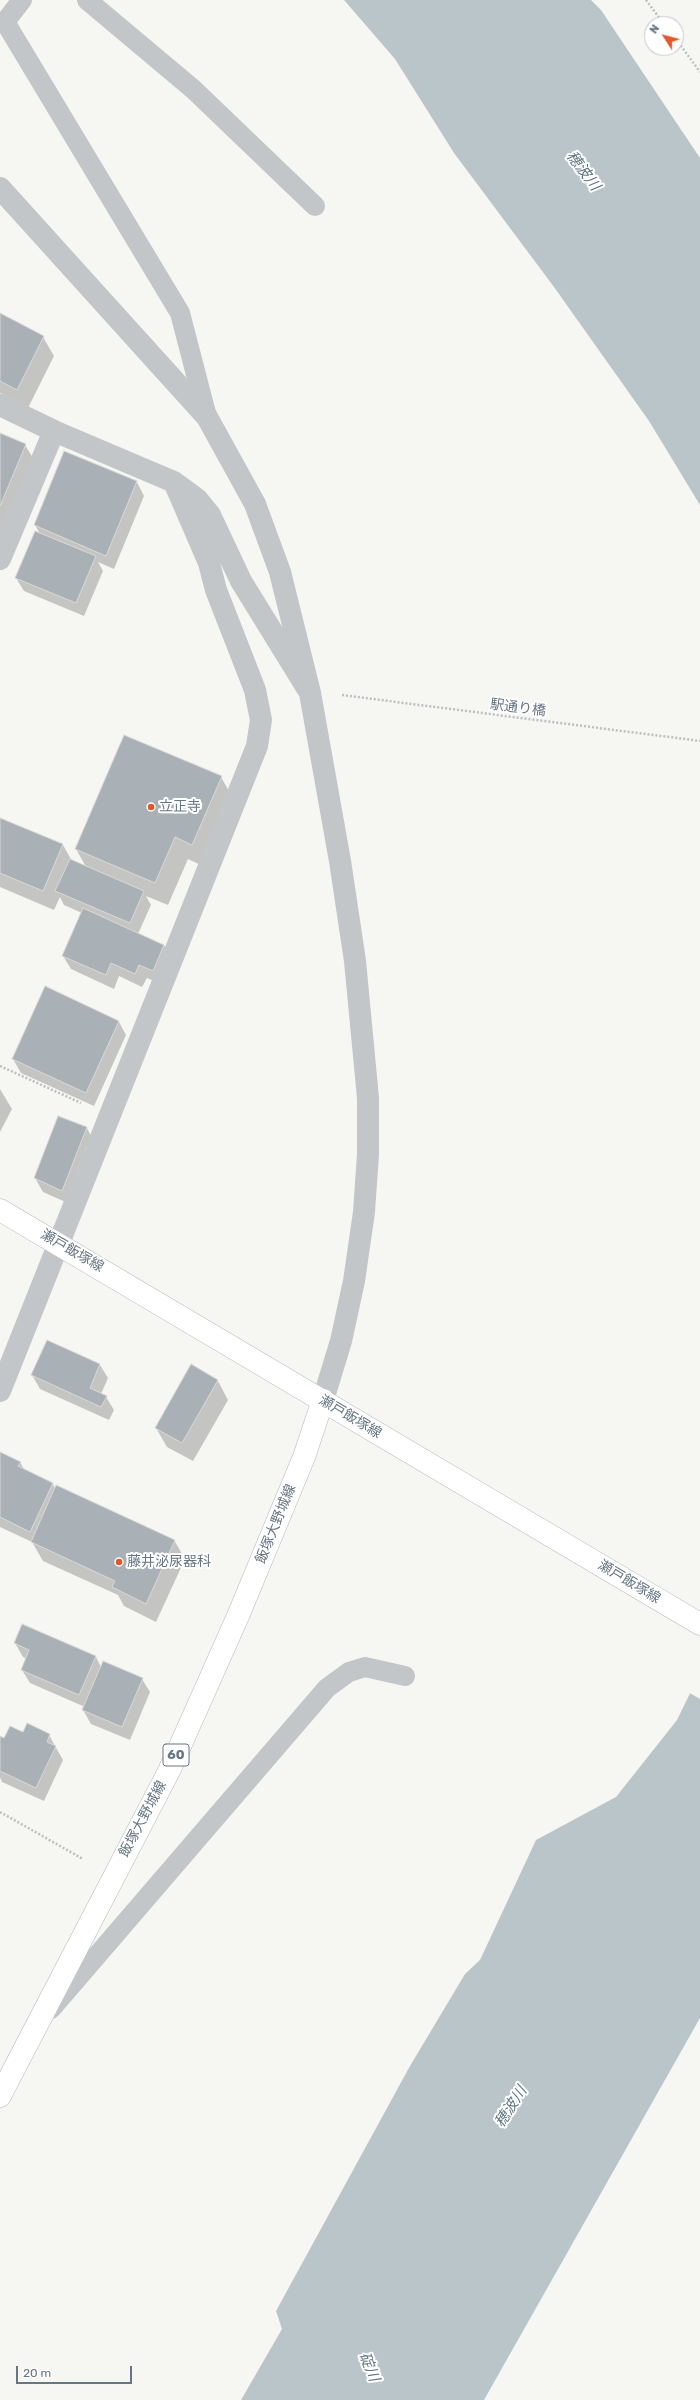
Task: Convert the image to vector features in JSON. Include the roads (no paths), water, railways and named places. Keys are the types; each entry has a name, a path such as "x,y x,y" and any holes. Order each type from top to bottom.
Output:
{"main road":[{"name":"瀬戸飯塚線","path":"0,1210 60,1244 700,1624"},
{"name":"飯塚大野城線","path":"0,2096 168,1771 238,1616 304,1457 323,1400"}],"street":[{"path":"0,188 207,417 255,504 280,572 310,693 355,961 368,1098 368,1154 363,1219 354,1281 341,1341 323,1400"},
{"path":"0,405 54,431 174,482 198,499 210,514 240,581 310,693"},
{"path":"0,559 54,431"},
{"path":"0,1391 60,1244 257,746 261,720 255,690 216,590 209,563 174,482"}],"lane":[{"path":"22,0 5,22 180,313 207,417"},
{"path":"87,0 193,89 315,206"},
{"path":"34,2029 327,1688 349,1672 365,1667 405,1676"}],"water":[{"name":"穂波川","path":"344,0 591,0 601,10 700,158 700,505 649,421 554,287 454,153 395,59"},
{"path":"700,1673 700,2018 484,2400 241,2400 282,2329 276,2311 410,2066 465,1974 480,1960 536,1840 616,1797 677,1720"}],"place":[{"name":"立正寺","path":"151,807"},
{"name":"藤井泌尿器科","path":"119,1562"}],"water label":[{"name":"碇川","path":"369,2367"}]}
